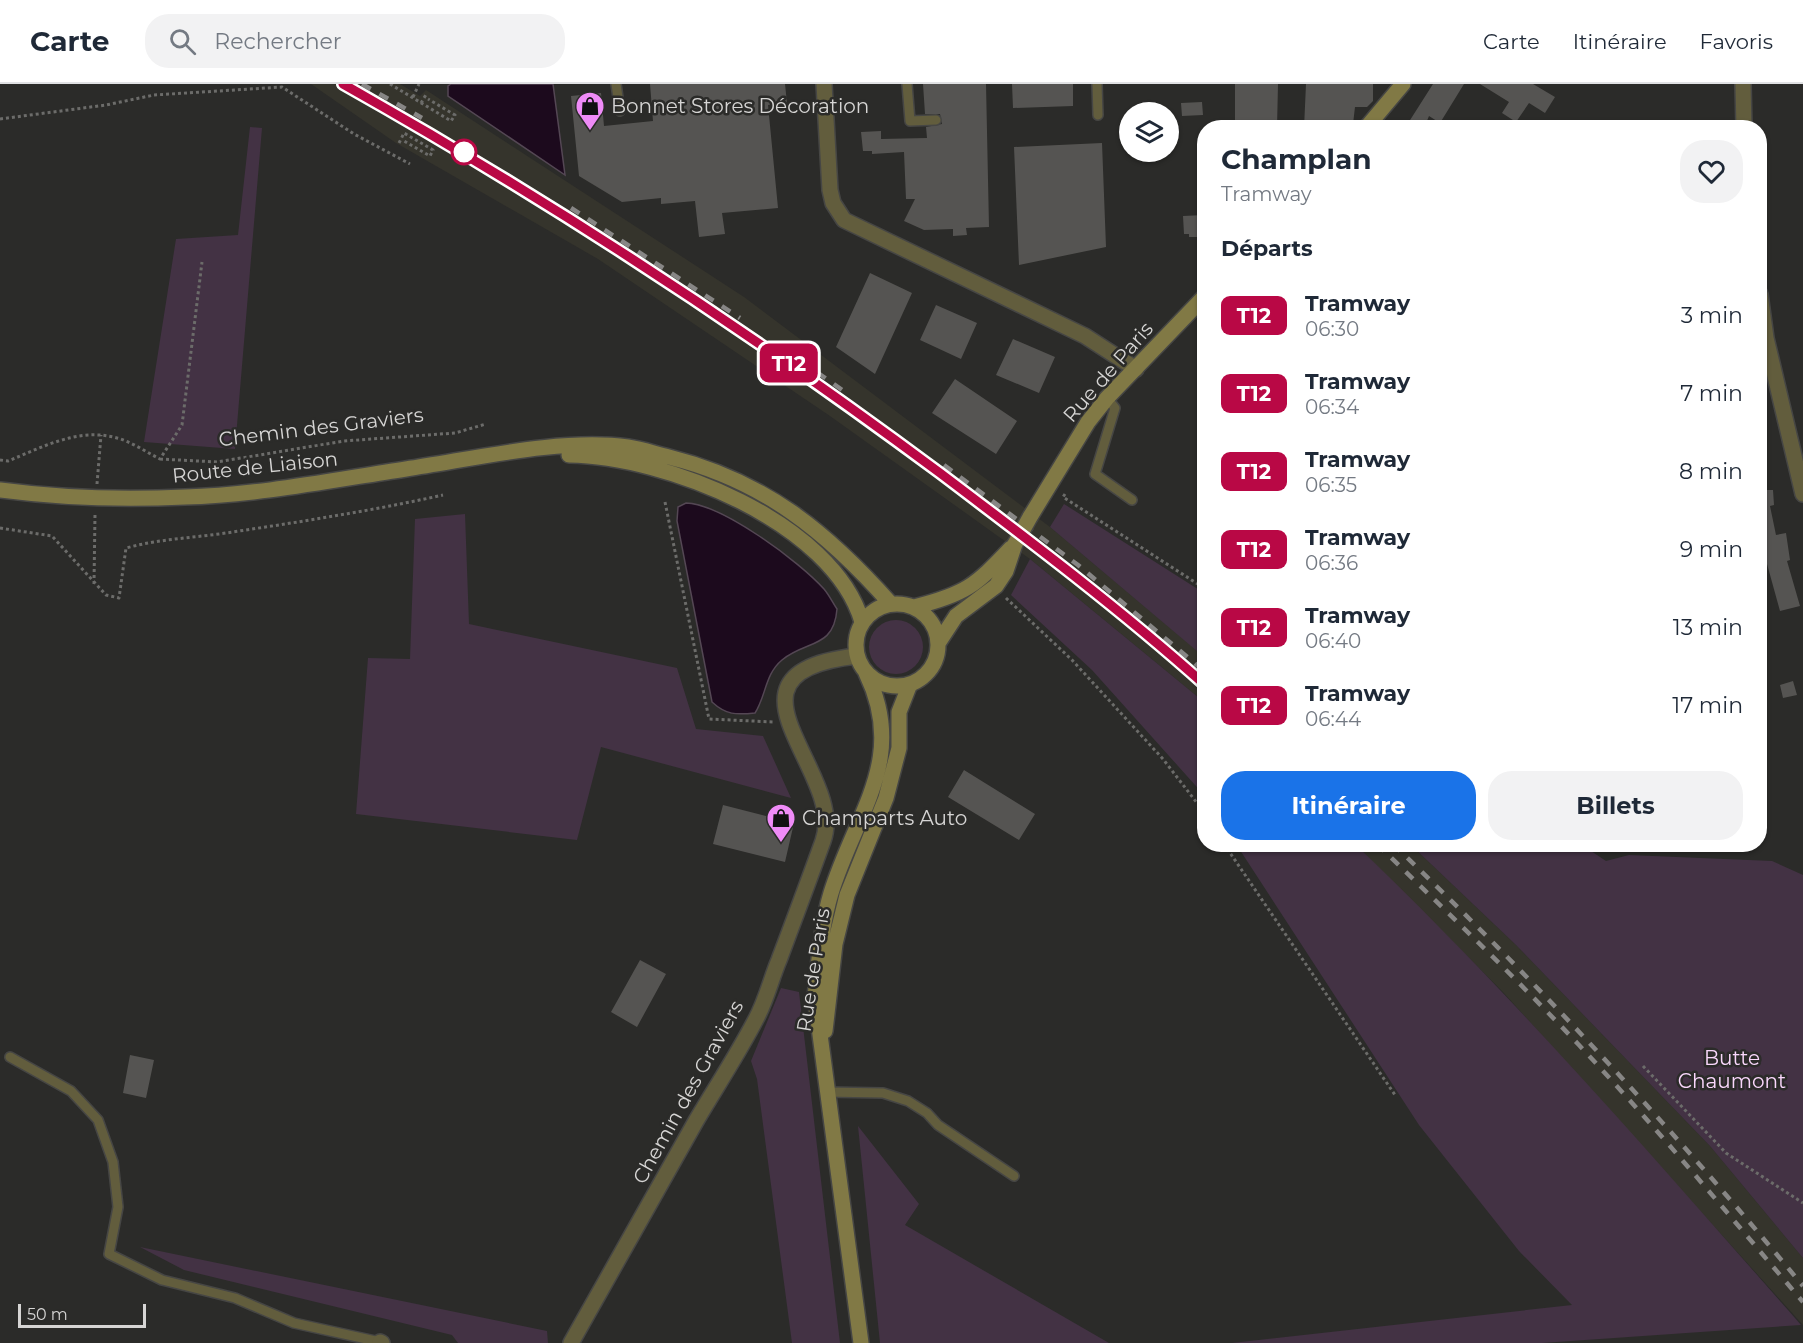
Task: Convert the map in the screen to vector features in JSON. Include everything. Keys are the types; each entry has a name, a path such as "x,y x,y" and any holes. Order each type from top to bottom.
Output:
{"street":[{"path":"824,84 830,190 832,203 844,220 1085,336 1136,369"},
{"path":"1373,120 1403,84"},
{"path":"1743,84 1744,120"},
{"name":"Rue de Paris","path":"939,642 956,616 996,586 1006,572 1015,544 1030,517 1069,452 1107,398 1197,304"},
{"path":"1767,351 1803,494"},
{"name":"Route de Liaison","path":"0,490 95,498 186,497 228,494 576,445 628,447 688,462 740,481 797,514 840,549 891,604"},
{"name":"Route de Liaison","path":"512,454 579,455 628,462 686,477 735,498 785,528 825,561 850,594 862,622"},
{"name":"Rue de Paris","path":"914,607 966,591 987,574 1015,544"},
{"path":"891,604 914,607 931,621 939,642 936,661 922,679 910,684 886,685 866,673 857,656 856,639 862,622 875,610 891,604"},
{"name":"Chemin des Graviers","path":"571,1343 757,1018 825,835 823,801 789,723 785,706 786,690 796,676 831,659 857,656"},
{"name":"Rue de Paris","path":"861,1343 815,997 822,940 831,895 848,844 873,790 884,741 881,708 866,673"},
{"name":"Rue de Paris","path":"822,1058 835,944 847,895 886,798 899,748 899,712 910,684"}],"lane":[{"path":"616,84 620,111"},
{"path":"907,84 910,121 936,120"},
{"path":"1097,84 1098,115"},
{"path":"1107,398 1115,408 1095,474 1132,500"},
{"path":"10,1057 71,1091 98,1120 113,1161 118,1208 109,1254 162,1280 235,1298 294,1323 381,1343"},
{"path":"826,1092 883,1093 908,1101 927,1113 938,1125 1014,1176"}],"path":[{"path":"390,84 451,121 455,115 428,99"},
{"path":"413,97 419,84"},
{"path":"0,119 106,105 154,95 282,87 354,134 410,164"},
{"path":"421,103 427,93"},
{"path":"399,143 405,133 433,150 430,156 404,141"},
{"path":"160,459 182,425 202,262"},
{"name":"Chemin des Graviers","path":"0,460 8,461 71,436 101,435 119,438 160,459 217,462 344,441 455,433 486,424"},
{"path":"94,584 95,498 101,435"},
{"path":"1068,488 1063,497 1197,583"},
{"path":"0,528 52,536 105,595 119,598 126,548 148,542 385,508 443,495"},
{"path":"665,502 709,718 789,723"},
{"path":"1004,597 1072,660 1163,759 1197,803"},
{"path":"1229,852 1395,1095"},
{"path":"1643,1066 1726,1153 1803,1203"}],"shaded area":[{"path":"311,84 400,84 420,96 426,90 744,297 1050,527 1197,651 1197,696 1030,559 830,416 598,259 396,143"},
{"path":"451,84 553,84 565,175 448,96 448,86"},
{"path":"686,503 719,513 760,536 813,578 826,591 837,609 835,622 825,637 791,654 776,666 755,713 732,713 712,702 677,521 678,507"},
{"path":"1363,852 1418,852 1516,945 1710,1146 1803,1258 1803,1325 1503,992"}],"green space":[{"path":"250,127 262,128 235,449 144,442 176,239 238,235"},
{"path":"1064,504 1197,589 1197,651 1050,527"},
{"path":"465,514 469,624 677,668 696,729 763,736 791,798 601,747 577,840 356,814 368,658 410,659 415,519"},
{"path":"1030,559 1197,696 1197,787 1092,670 1011,595"},
{"path":"891,620 901,620 911,624 919,632 923,647 919,662 911,670 901,674 891,674 881,670 873,662 869,652 869,642 873,632 881,624"},
{"path":"1241,852 1363,852 1415,902 1528,1020 1639,1141 1801,1325 1542,1343 1232,1343 1572,1305 1519,1251 1419,1125"},
{"name":"Butte Chaumont","path":"1418,852 1592,852 1606,861 1629,855 1772,861 1803,875 1803,1258 1710,1146 1516,945"},
{"path":"781,988 799,992 840,1343 792,1343 757,1079 751,1061"},
{"path":"858,1126 919,1204 905,1225 1109,1343 880,1343"},
{"path":"140,1247 547,1331 548,1343 458,1343 452,1335 184,1270"}],"building":[{"path":"650,84 785,84 787,103 768,105 778,208 722,213 725,234 699,237 695,201 661,204 661,198 622,202 579,176 571,96 601,93 604,126 653,121"},
{"path":"923,84 986,84 989,227 966,228 967,235 953,236 953,229 924,230 904,221 915,199 906,199 904,152 872,154 872,151 863,151 861,132 881,131 881,139 927,138 926,127 942,124 940,114 925,114"},
{"path":"1012,84 1073,84 1073,106 1013,108"},
{"path":"1235,84 1278,84 1277,120 1235,120"},
{"path":"1306,84 1373,84 1373,101 1367,107 1355,107 1353,120 1304,120"},
{"path":"1433,84 1464,84 1442,120 1435,120 1429,116 1427,120 1410,120"},
{"path":"1480,84 1533,84 1555,97 1545,113 1529,103 1517,120 1513,120 1502,113 1509,102"},
{"path":"1202,102 1203,115 1182,116 1181,103"},
{"path":"1102,143 1106,247 1019,265 1014,147"},
{"path":"1197,215 1197,237 1184,234 1183,216"},
{"path":"870,273 912,293 875,374 836,347"},
{"path":"936,305 977,323 961,359 920,340"},
{"path":"1013,339 1055,357 1039,393 996,375"},
{"path":"955,379 1017,421 996,454 932,413"},
{"path":"1767,490 1773,490 1774,505 1770,506 1776,535 1786,533 1790,560 1787,561 1800,606 1780,611 1767,564"},
{"path":"1793,681 1797,695 1783,698 1780,685"},
{"path":"964,770 1035,814 1019,840 948,797"},
{"path":"723,805 794,823 785,862 713,844"},
{"path":"640,960 666,974 637,1027 611,1012"},
{"path":"130,1055 154,1060 146,1098 123,1093"}],"railway":[{"path":"343,84 578,224 805,375 1049,556 1197,678"},
{"path":"362,84 422,118"},
{"path":"571,208 740,318"},
{"path":"801,361 848,394"},
{"path":"944,465 1078,565 1197,665"},
{"path":"1385,852 1504,968 1607,1075 1803,1302"},
{"path":"1401,852 1553,1004 1604,1059 1755,1228 1803,1286"}],"tram line":[{"name":"T12","path":"343,84 464,152 577,222 781,357 1006,523 1160,645 1197,678"}],"place":[{"name":"Bonnet Stores Décoration","path":"590,132"},
{"name":"Champarts Auto","path":"781,844"}]}
